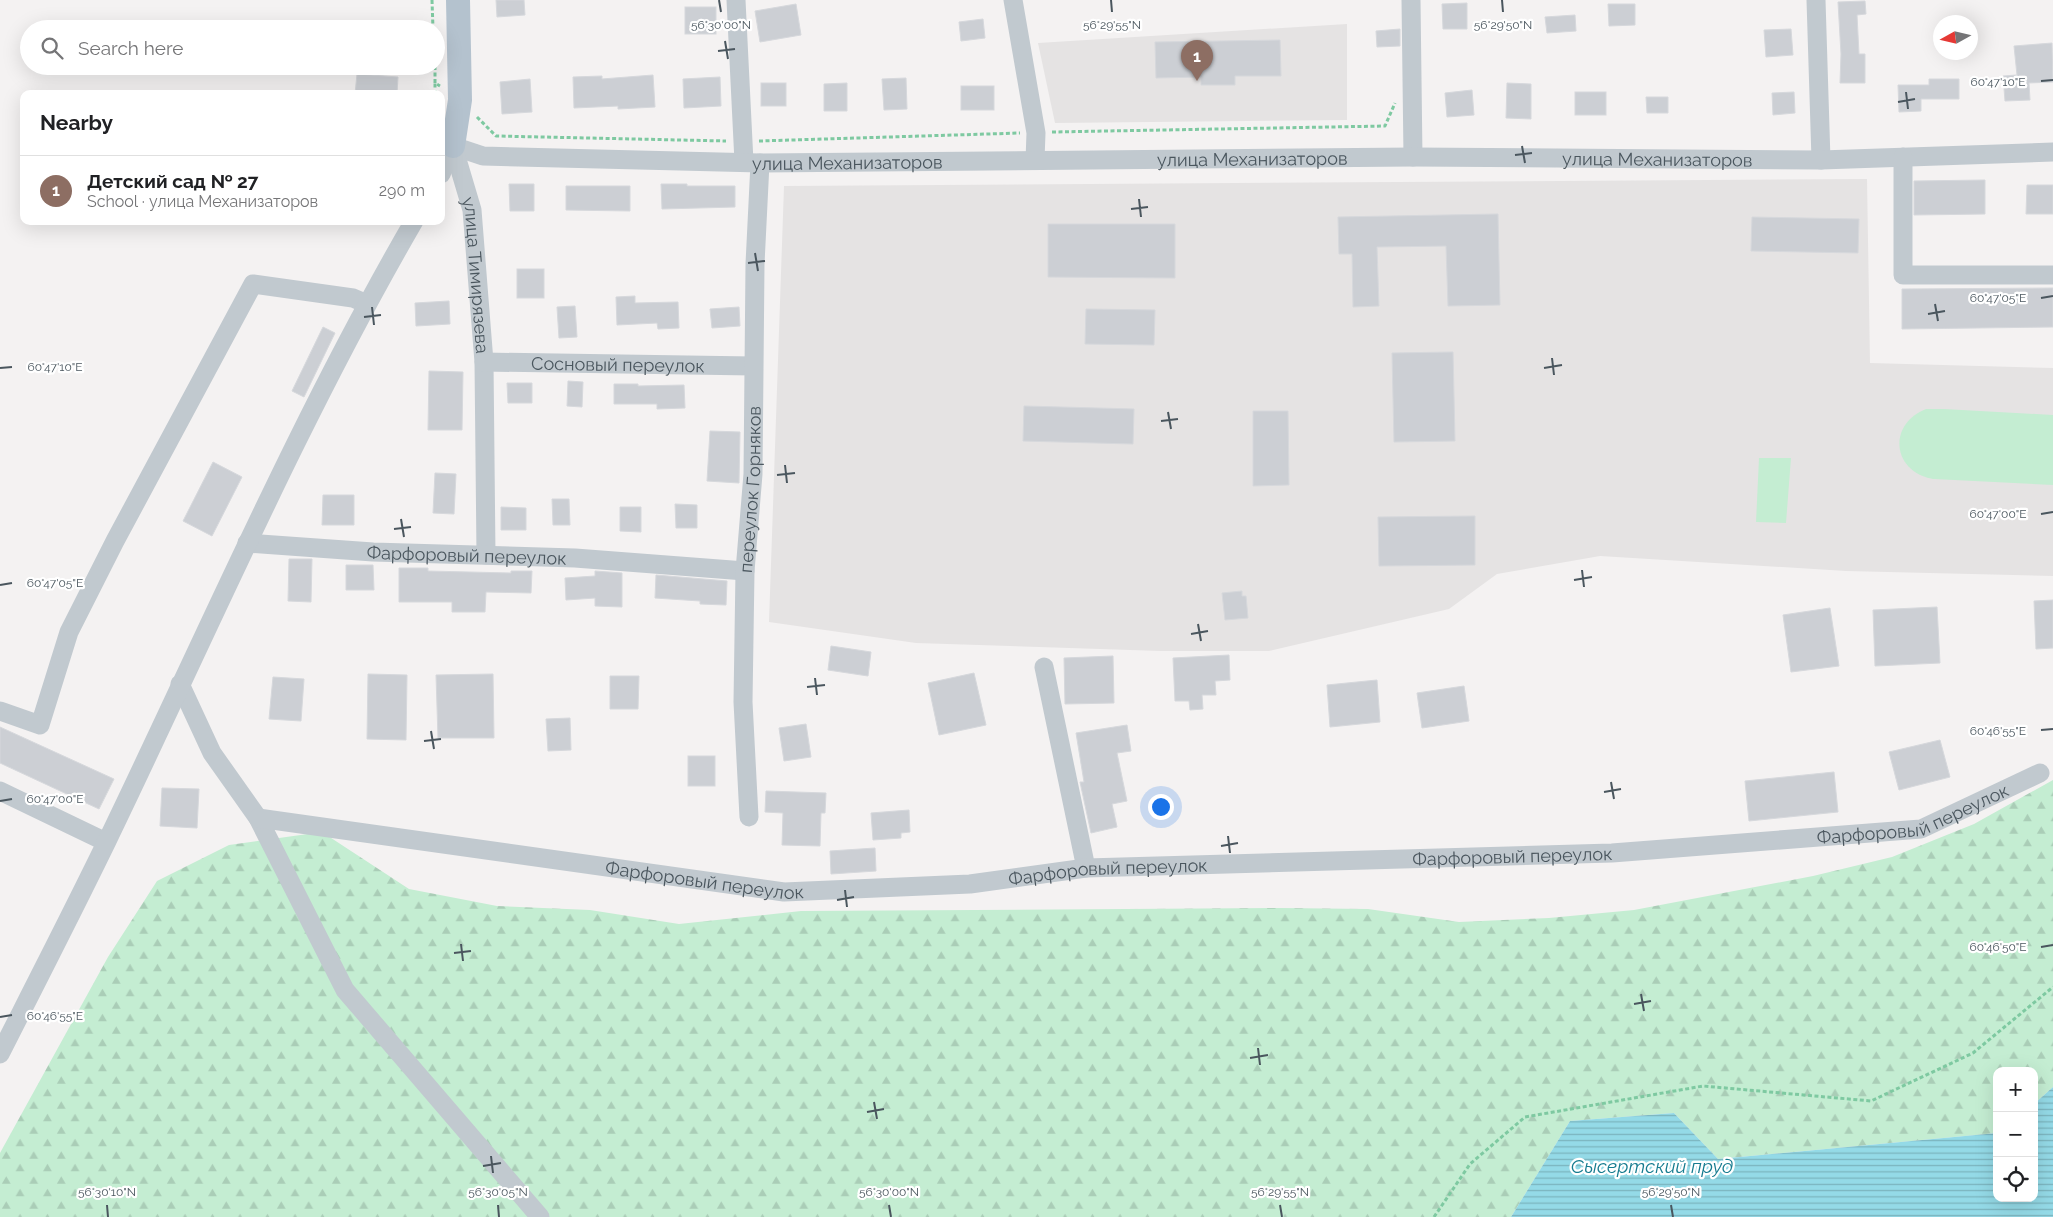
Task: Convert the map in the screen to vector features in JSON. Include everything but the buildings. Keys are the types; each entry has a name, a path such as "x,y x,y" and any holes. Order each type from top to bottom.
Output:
{"main road":[{"name":"улица Тимирязева","path":"453,146 460,100 458,0"}],"street":[{"name":"переулок Горняков","path":"736,0 743,141 752,163 755,264 753,474 745,571 743,702 749,817"},
{"path":"1012,0 1036,133 1034,160"},
{"path":"1411,0 1413,157"},
{"path":"1816,0 1821,160"},
{"path":"445,165 453,146"},
{"name":"улица Механизаторов","path":"453,146 483,156 752,163 1413,157 1821,160 2053,152"},
{"name":"улица Тимирязева","path":"453,146 472,210 484,362 486,555"},
{"path":"1903,157 1903,275 2053,275"},
{"path":"1,1051 106,842 247,543 368,304 412,225"},
{"path":"0,711 40,725 69,632 124,524 253,284 353,298 368,304"},
{"name":"Сосновый переулок","path":"484,362 753,366"},
{"name":"Фарфоровый переулок","path":"247,543 373,552 575,558 745,571"},
{"path":"1044,667 1086,868"},
{"path":"180,684 212,753 258,818 345,990 540,1217"},
{"name":"Фарфоровый переулок","path":"258,818 784,892 970,884 1086,868 1612,853 1921,830 2040,772"},
{"path":"0,791 106,842"}],"path":[{"path":"432,0 433,20"},
{"path":"435,75 435,90"},
{"path":"435,83 460,100 496,136 743,141 1385,126 1396,101"},
{"path":"1434,1217 1470,1164 1525,1117 1703,1086 1871,1101 1973,1053 2053,987"}],"shaded area":[{"path":"1347,24 1347,120 1055,123 1038,43"},
{"path":"1867,179 1870,363 2053,368 2053,576 1846,571 1600,556 1497,574 1449,609 1269,651 1161,651 916,643 769,622 784,186"}],"green space":[{"path":"1926,409 2053,415 2053,485 1934,479 1920,475 1910,468 1903,458 1900,448 1900,437 1905,426 1913,416"},
{"path":"1759,458 1791,458 1786,523 1756,522"},
{"path":"2053,780 2053,1087 2038,1100 2038,1067 1993,1067 1993,1133 1718,1159 1674,1113 1570,1121 1511,1217 0,1217 0,1153 108,957 157,881 229,845 322,832 409,889 497,906 590,910 679,924 801,911 1282,908 1368,909 1459,922 1549,918 1634,910 1813,876 1892,857 1974,824"}],"water":[{"name":"Сысертский пруд","path":"2053,1087 2053,1217 1511,1217 1570,1121 1674,1113 1718,1159 1993,1133 1993,1202 2038,1202 2038,1100"}],"place":[{"name":"Детский сад № 27","path":"1197,81"}]}
